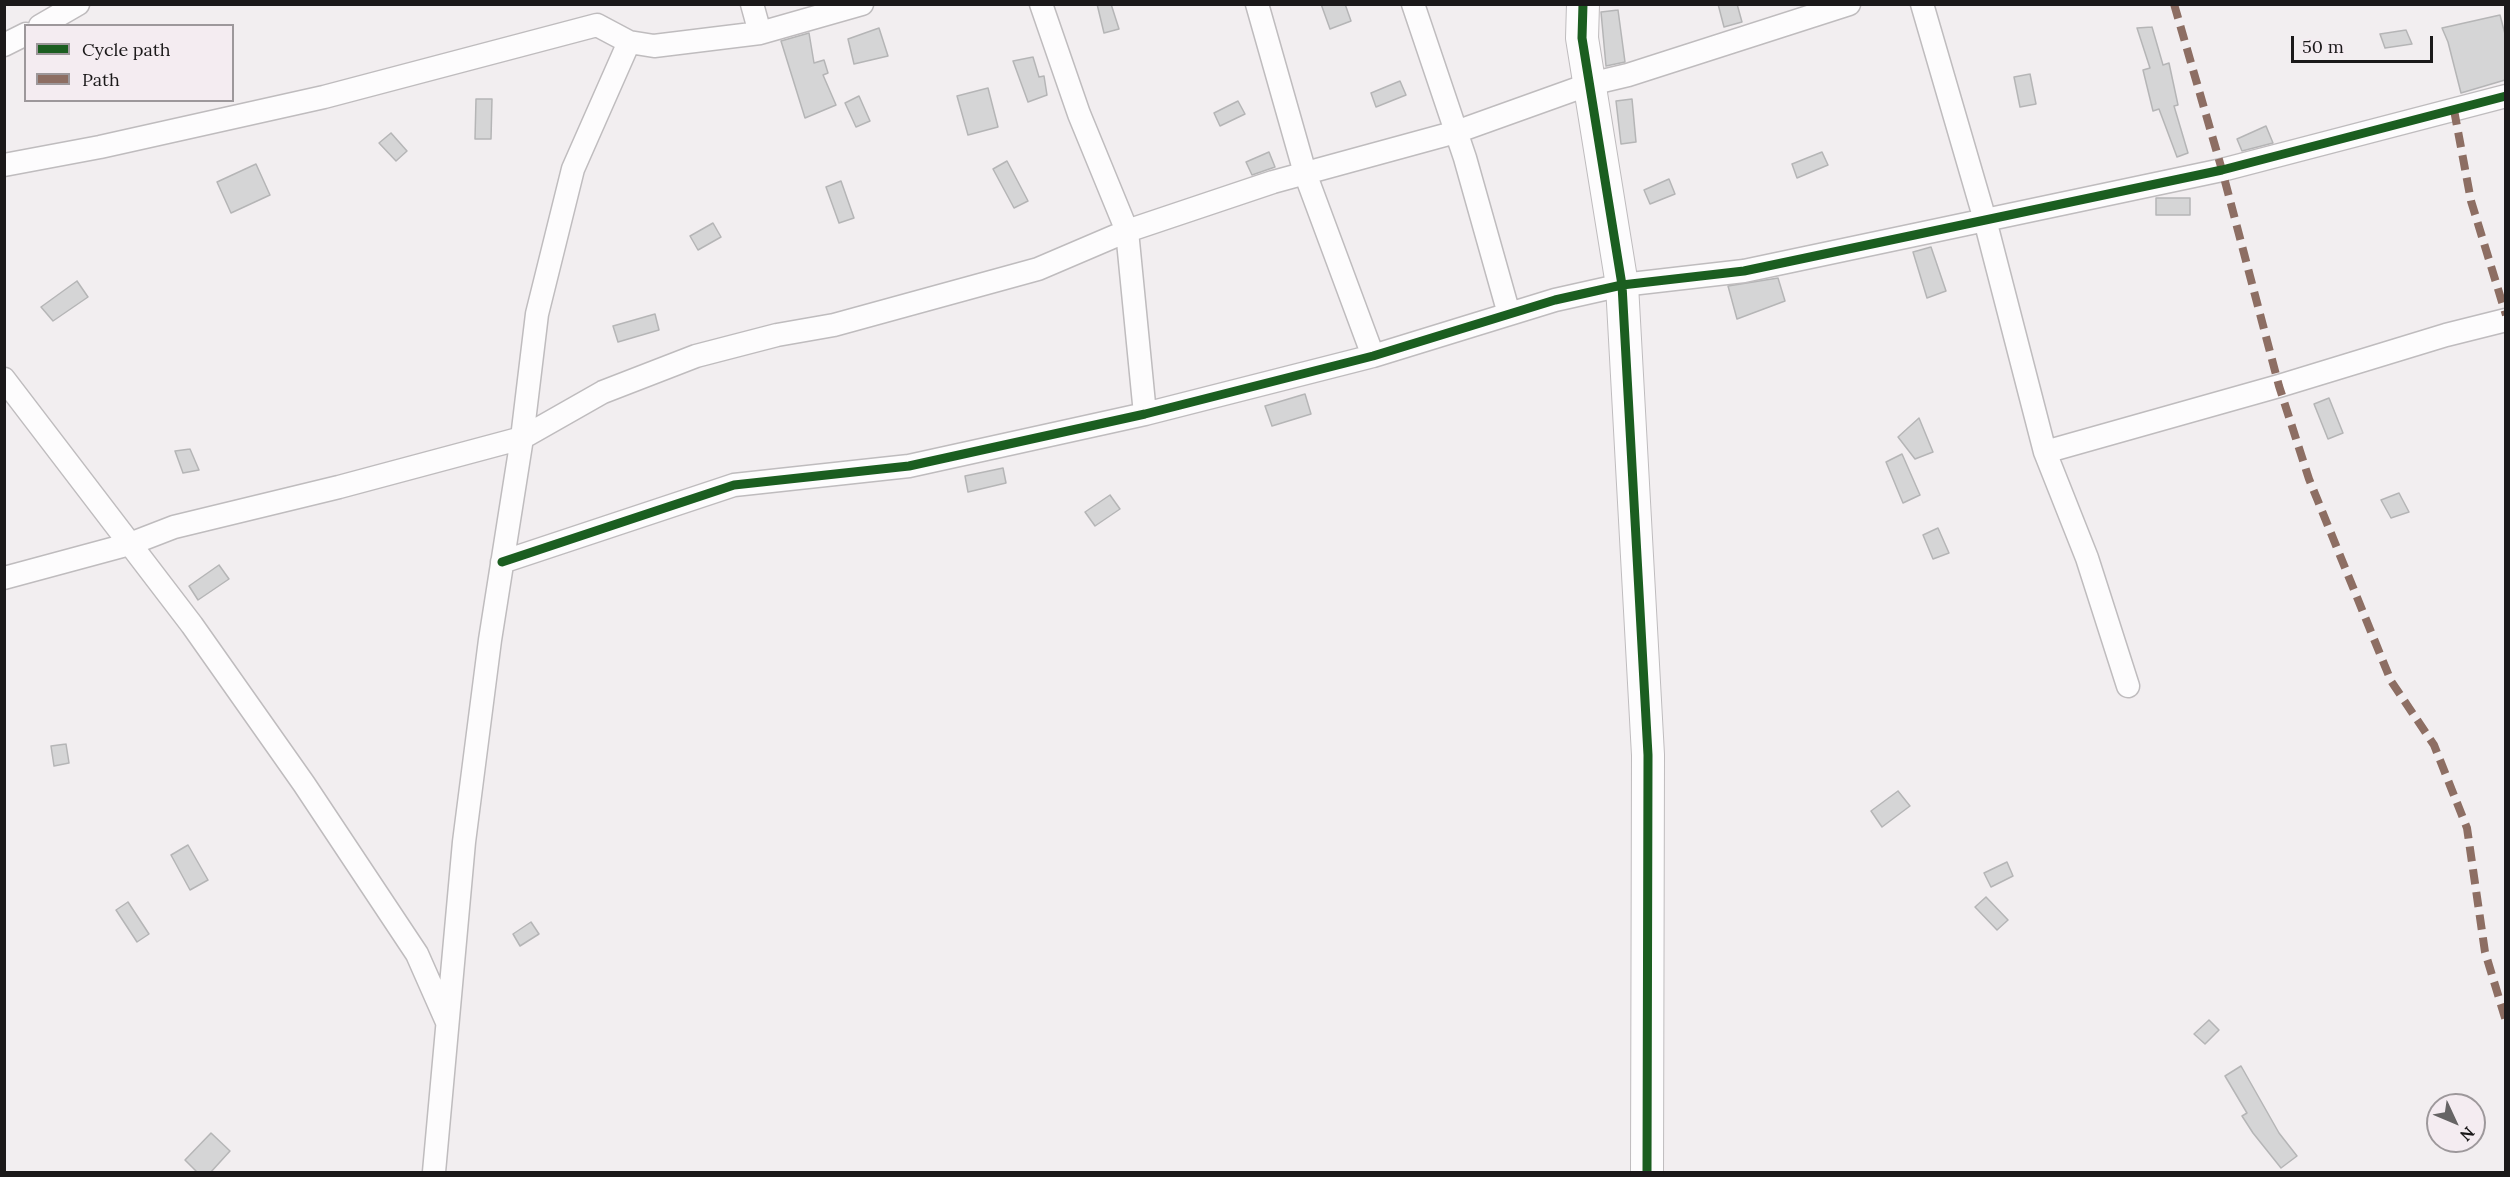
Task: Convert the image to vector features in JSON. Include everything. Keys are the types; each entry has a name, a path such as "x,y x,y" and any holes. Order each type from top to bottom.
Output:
{"street":[{"path":"43,24 78,4"},
{"path":"752,4 760,33"},
{"path":"4,165 100,147 324,97 594,15 629,42 654,46 760,33 862,4"},
{"path":"1041,4 1078,114 1127,231 1145,414"},
{"path":"1257,4 1305,173 1373,356"},
{"path":"1413,4 1456,132 1509,314"},
{"path":"1567,4 1582,38"},
{"path":"1583,4 1582,38 1622,285 1648,755 1647,1173"},
{"path":"4,578 130,544 174,527 339,487 522,438 603,392 696,356 777,335 834,325 1038,269 1127,231 1305,173 1456,132 1590,84 1628,75 1849,4"},
{"path":"1922,4 1985,220 2045,452 2088,558 2128,686"},
{"path":"4,45 24,35"},
{"path":"434,1173 464,842 502,562 522,438 537,314 573,169 629,42"},
{"path":"502,562 735,485 909,466 1145,414 1373,356 1555,300 1622,285 1744,271 2222,170 2505,96"},
{"path":"2045,452 2279,386 2446,335 2505,320"},
{"path":"4,378 192,625 304,784 417,954 447,1023"}],"building":[{"path":"1097,4 1111,4 1119,29 1104,33"},
{"path":"1321,4 1345,4 1351,21 1330,29"},
{"path":"1718,4 1737,4 1742,22 1724,27"},
{"path":"1618,10 1625,62 1606,66 1601,12"},
{"path":"2500,15 2505,34 2505,80 2461,93 2448,42 2442,28"},
{"path":"2152,27 2163,65 2169,63 2178,105 2174,106 2188,153 2177,157 2159,109 2153,111 2143,70 2150,68 2137,28"},
{"path":"879,28 888,56 854,64 848,39"},
{"path":"2406,30 2412,44 2385,48 2380,34"},
{"path":"809,33 814,63 824,60 828,73 823,75 836,105 805,118 781,41"},
{"path":"1033,57 1039,77 1044,76 1047,95 1028,102 1013,61"},
{"path":"2030,74 2036,104 2020,107 2014,77"},
{"path":"1400,81 1406,95 1376,107 1371,93"},
{"path":"988,88 998,127 968,135 957,96"},
{"path":"859,96 870,121 856,127 845,103"},
{"path":"476,99 492,99 491,139 475,139"},
{"path":"1632,99 1636,142 1621,144 1616,101"},
{"path":"1238,101 1245,114 1220,126 1214,113"},
{"path":"2266,126 2273,143 2242,151 2237,139"},
{"path":"391,133 407,151 396,161 379,143"},
{"path":"1269,152 1275,167 1252,175 1246,162"},
{"path":"1822,152 1828,165 1797,178 1792,164"},
{"path":"1007,161 1028,201 1014,208 993,169"},
{"path":"256,164 270,195 231,213 217,182"},
{"path":"1669,179 1675,194 1650,204 1644,190"},
{"path":"841,181 854,218 839,223 826,187"},
{"path":"2156,198 2190,198 2190,215 2156,215"},
{"path":"713,223 721,237 698,250 690,236"},
{"path":"1931,247 1946,291 1927,298 1913,252"},
{"path":"1778,278 1785,301 1737,319 1728,286"},
{"path":"77,281 88,297 53,321 41,307"},
{"path":"655,314 659,330 618,342 613,326"},
{"path":"1305,394 1311,414 1272,426 1265,406"},
{"path":"2329,398 2343,433 2328,439 2314,404"},
{"path":"1919,418 1933,452 1915,459 1898,437"},
{"path":"190,449 199,470 183,473 175,451"},
{"path":"1902,454 1920,495 1903,503 1886,462"},
{"path":"1003,468 1006,483 968,492 965,476"},
{"path":"2399,493 2409,512 2391,518 2381,500"},
{"path":"1110,495 1120,509 1095,526 1085,512"},
{"path":"1938,528 1949,553 1933,559 1923,535"},
{"path":"219,565 229,579 198,600 189,586"},
{"path":"66,744 69,763 54,766 51,746"},
{"path":"1898,791 1910,806 1882,827 1871,811"},
{"path":"188,845 208,880 190,890 171,855"},
{"path":"2007,862 2013,876 1991,887 1984,873"},
{"path":"1986,897 2008,920 1997,930 1975,907"},
{"path":"128,902 149,934 137,942 116,910"},
{"path":"531,922 539,934 520,946 513,934"},
{"path":"2209,1020 2219,1030 2205,1044 2194,1034"},
{"path":"2241,1066 2279,1133 2297,1156 2281,1168 2242,1116 2247,1113 2225,1076"},
{"path":"211,1133 230,1151 210,1173 198,1173 185,1160"}],"marked path":[{"path":"2174,4 2222,170 2279,386 2309,479 2391,681 2434,745 2467,828 2485,952 2506,1021"},
{"path":"2454,110 2471,201 2506,315"}],"cycle path":[{"path":"1583,4 1582,38 1622,285 1648,755 1647,1172"},
{"path":"502,562 734,485 909,466 1145,414 1373,356 1555,300 1622,285 1744,271 2222,170 2506,96"}]}
